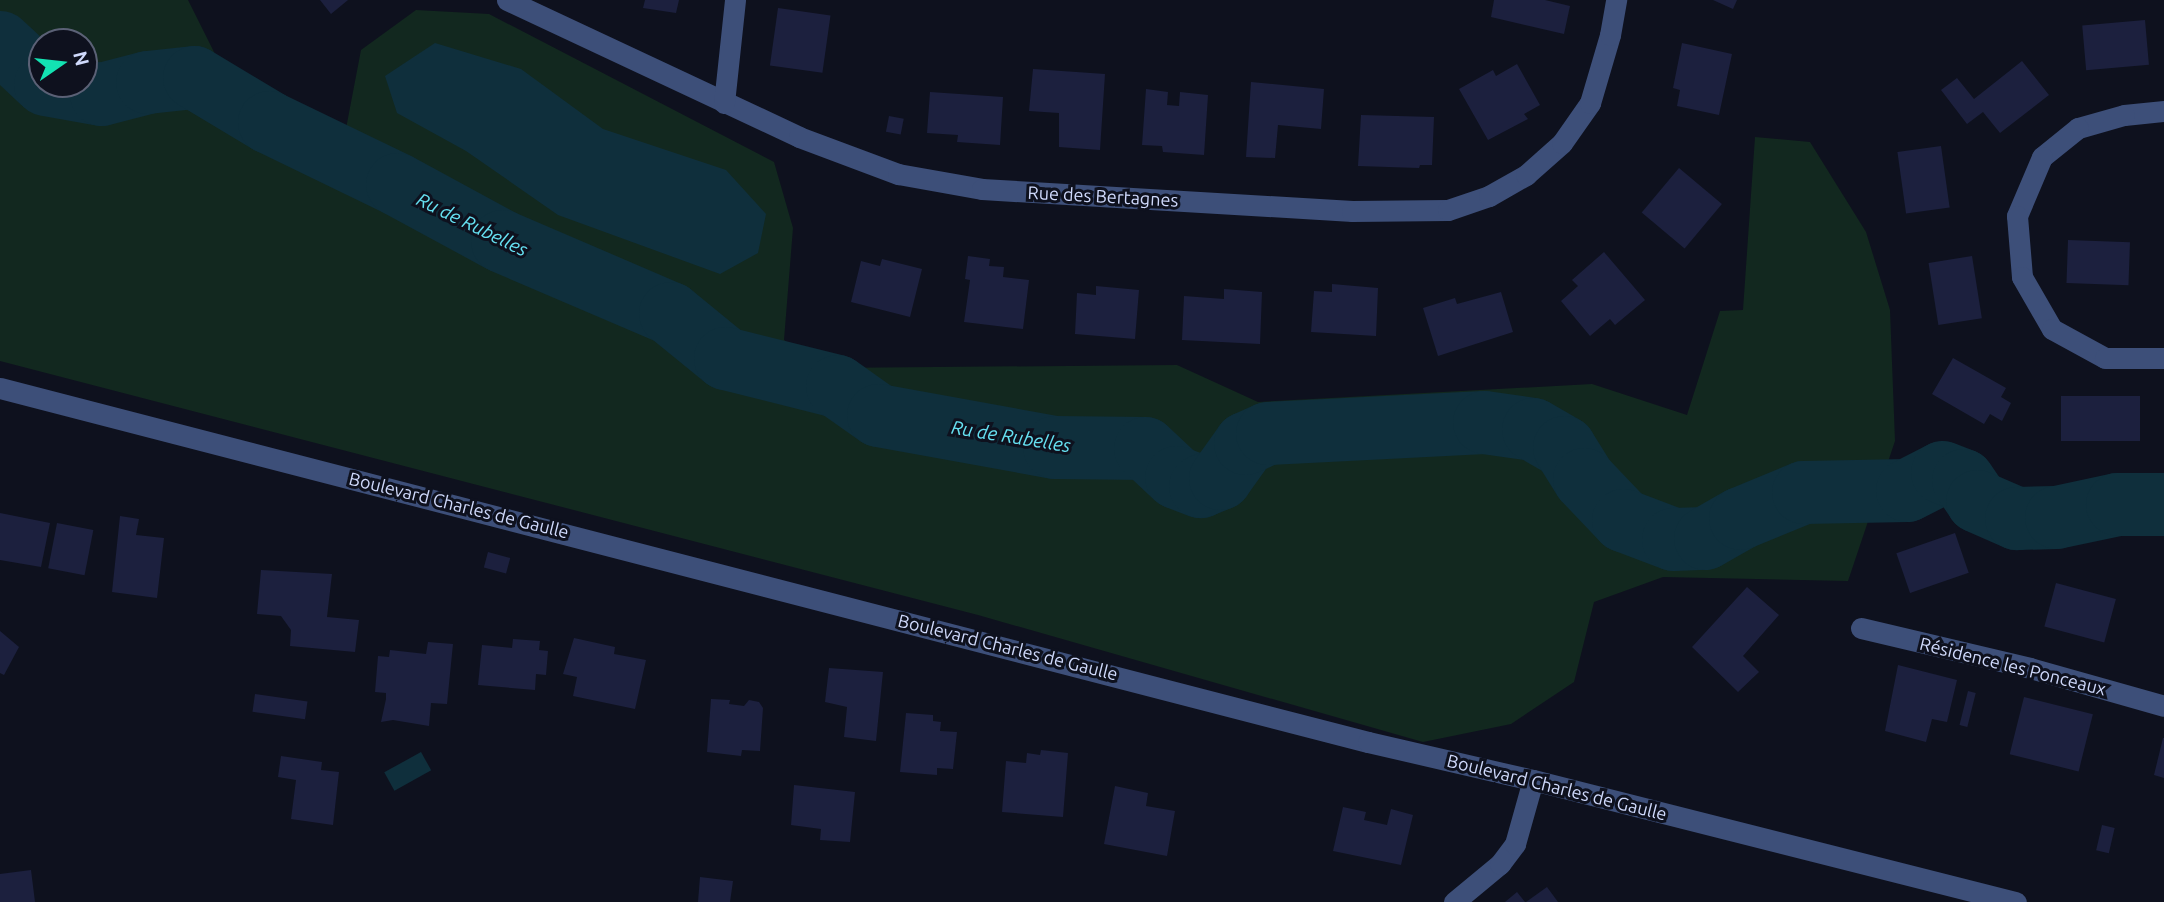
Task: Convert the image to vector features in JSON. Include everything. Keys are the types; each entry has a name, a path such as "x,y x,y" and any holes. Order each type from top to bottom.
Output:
{"street":[{"name":"Rue des Bertagnes","path":"507,0 799,137 898,174 982,189 1352,211 1448,210 1489,196 1526,175 1562,143 1590,103 1610,35 1616,0"},
{"path":"724,103 735,0"},
{"path":"2164,111 2124,115 2078,128 2042,157 2017,216 2022,278 2052,328 2105,358 2164,358"},
{"name":"Boulevard Charles de Gaulle","path":"0,388 1368,741 2016,902"},
{"name":"Résidence les Ponceaux","path":"1861,628 2030,668 2164,706"},
{"path":"1454,902 1500,864 1515,844 1533,780"}],"green space":[{"path":"0,0 188,0 218,60 344,139 361,50 416,10 489,14 774,162 793,228 784,340 827,368 1177,365 1258,402 1592,384 1687,415 1720,311 1743,310 1755,137 1810,142 1866,232 1890,310 1895,441 1848,581 1663,577 1594,602 1574,682 1511,724 1423,742 978,615 0,361"}],"water":[{"path":"435,43 521,69 603,129 726,170 766,214 758,253 720,274 558,215 466,151 397,113 385,76"},
{"path":"421,752 431,770 394,791 384,772"}],"building":[{"path":"320,0 348,0 331,14"},
{"path":"645,0 679,0 676,13 643,8"},
{"path":"1494,0 1545,0 1570,6 1564,34 1491,17"},
{"path":"1713,0 1737,0 1733,9"},
{"path":"778,8 830,15 822,73 770,65"},
{"path":"2145,20 2149,65 2086,70 2082,25"},
{"path":"1682,43 1732,54 1719,115 1677,106 1680,90 1673,88"},
{"path":"2022,61 2049,95 2000,133 1983,112 1967,124 1941,90 1957,78 1974,99"},
{"path":"1517,64 1540,105 1524,114 1528,119 1488,140 1459,89 1493,70 1496,76"},
{"path":"1033,69 1105,74 1100,150 1059,147 1059,113 1029,111"},
{"path":"1251,82 1324,89 1321,129 1278,125 1275,158 1246,157"},
{"path":"1146,89 1168,92 1167,105 1179,106 1180,92 1208,95 1204,155 1163,152 1162,146 1142,145"},
{"path":"930,92 1003,97 1000,145 957,142 958,135 927,133"},
{"path":"1361,115 1434,117 1432,165 1420,165 1419,168 1358,166"},
{"path":"889,116 904,119 901,135 886,132"},
{"path":"1941,146 1950,207 1906,214 1897,152"},
{"path":"1679,168 1722,204 1685,248 1642,212"},
{"path":"2068,240 2130,242 2128,285 2066,283"},
{"path":"1604,252 1645,300 1615,325 1610,319 1590,336 1561,301 1578,286 1572,280"},
{"path":"968,256 990,259 989,266 1004,267 1003,277 1029,280 1023,329 964,322 970,280 965,279"},
{"path":"1972,256 1982,318 1938,325 1929,263"},
{"path":"882,259 922,269 910,317 851,302 861,261 880,266"},
{"path":"1332,284 1378,288 1376,336 1311,332 1314,291 1332,292"},
{"path":"1096,286 1139,290 1135,339 1075,334 1077,293 1096,295"},
{"path":"1224,289 1262,292 1260,344 1182,340 1184,296 1224,299"},
{"path":"1501,292 1513,332 1438,356 1423,308 1455,298 1457,304"},
{"path":"1953,358 2006,388 2001,397 2011,403 2002,421 1990,414 1984,424 1932,394"},
{"path":"2061,396 2140,396 2140,441 2061,441"},
{"path":"0,513 50,523 41,567 0,560"},
{"path":"120,516 139,519 136,535 164,538 157,598 112,592"},
{"path":"57,523 93,530 85,575 48,568"},
{"path":"1955,533 1969,573 1910,593 1896,553"},
{"path":"488,552 510,558 506,573 484,567"},
{"path":"261,570 332,574 327,617 359,620 355,652 290,646 291,630 281,616 257,614"},
{"path":"2056,583 2116,599 2104,643 2044,626"},
{"path":"1747,587 1779,615 1743,656 1759,672 1738,692 1692,647"},
{"path":"0,631 19,647 4,675 0,673"},
{"path":"574,638 615,647 614,654 646,660 635,709 573,696 577,677 563,674"},
{"path":"513,639 540,641 539,650 548,651 546,675 536,674 535,690 478,685 482,645 512,648"},
{"path":"428,642 453,644 447,704 431,703 429,726 393,720 381,722 386,693 375,692 378,656 389,657 390,650 426,654"},
{"path":"1898,665 1957,680 1947,722 1932,719 1926,742 1885,731"},
{"path":"829,668 883,672 876,741 844,737 847,707 825,702"},
{"path":"1968,691 1976,693 1967,727 1960,725"},
{"path":"255,694 307,701 305,719 252,712"},
{"path":"2024,697 2093,714 2079,771 2010,754"},
{"path":"711,699 730,700 729,704 744,706 749,700 759,702 763,708 760,751 742,750 741,756 707,752"},
{"path":"906,713 933,715 933,721 941,722 940,731 957,732 953,769 937,768 937,775 900,772"},
{"path":"2164,738 2164,778 2154,775"},
{"path":"1041,750 1068,753 1063,817 1002,812 1006,761 1026,763 1027,753 1040,755"},
{"path":"281,756 322,762 321,770 339,772 333,825 291,819 296,780 278,777"},
{"path":"794,785 855,792 850,842 820,840 821,829 791,825"},
{"path":"1115,786 1148,793 1146,806 1175,811 1167,856 1104,844"},
{"path":"1343,807 1366,812 1364,820 1387,825 1391,809 1413,815 1401,865 1333,851"},
{"path":"2102,825 2115,828 2109,853 2096,850"},
{"path":"31,870 35,902 0,902 0,874"},
{"path":"700,877 733,881 730,902 698,902"},
{"path":"1547,887 1558,902 1526,902"},
{"path":"1517,892 1525,902 1505,902"}],"waterway":[{"name":"Ru de Rubelles","path":"0,42 28,68"},
{"name":"Ru de Rubelles","path":"98,93 147,82 194,77 269,122 397,184 502,241 670,313 725,358 837,386 878,415 1054,447 1145,448 1176,477 1200,486 1220,478 1245,443 1267,433 1484,422 1533,429 1564,447 1584,479 1623,520 1673,539 1705,538 1740,518 1803,492 1907,490 1942,472 1963,480 1977,501 2016,518 2056,517 2117,504 2164,504"}]}
